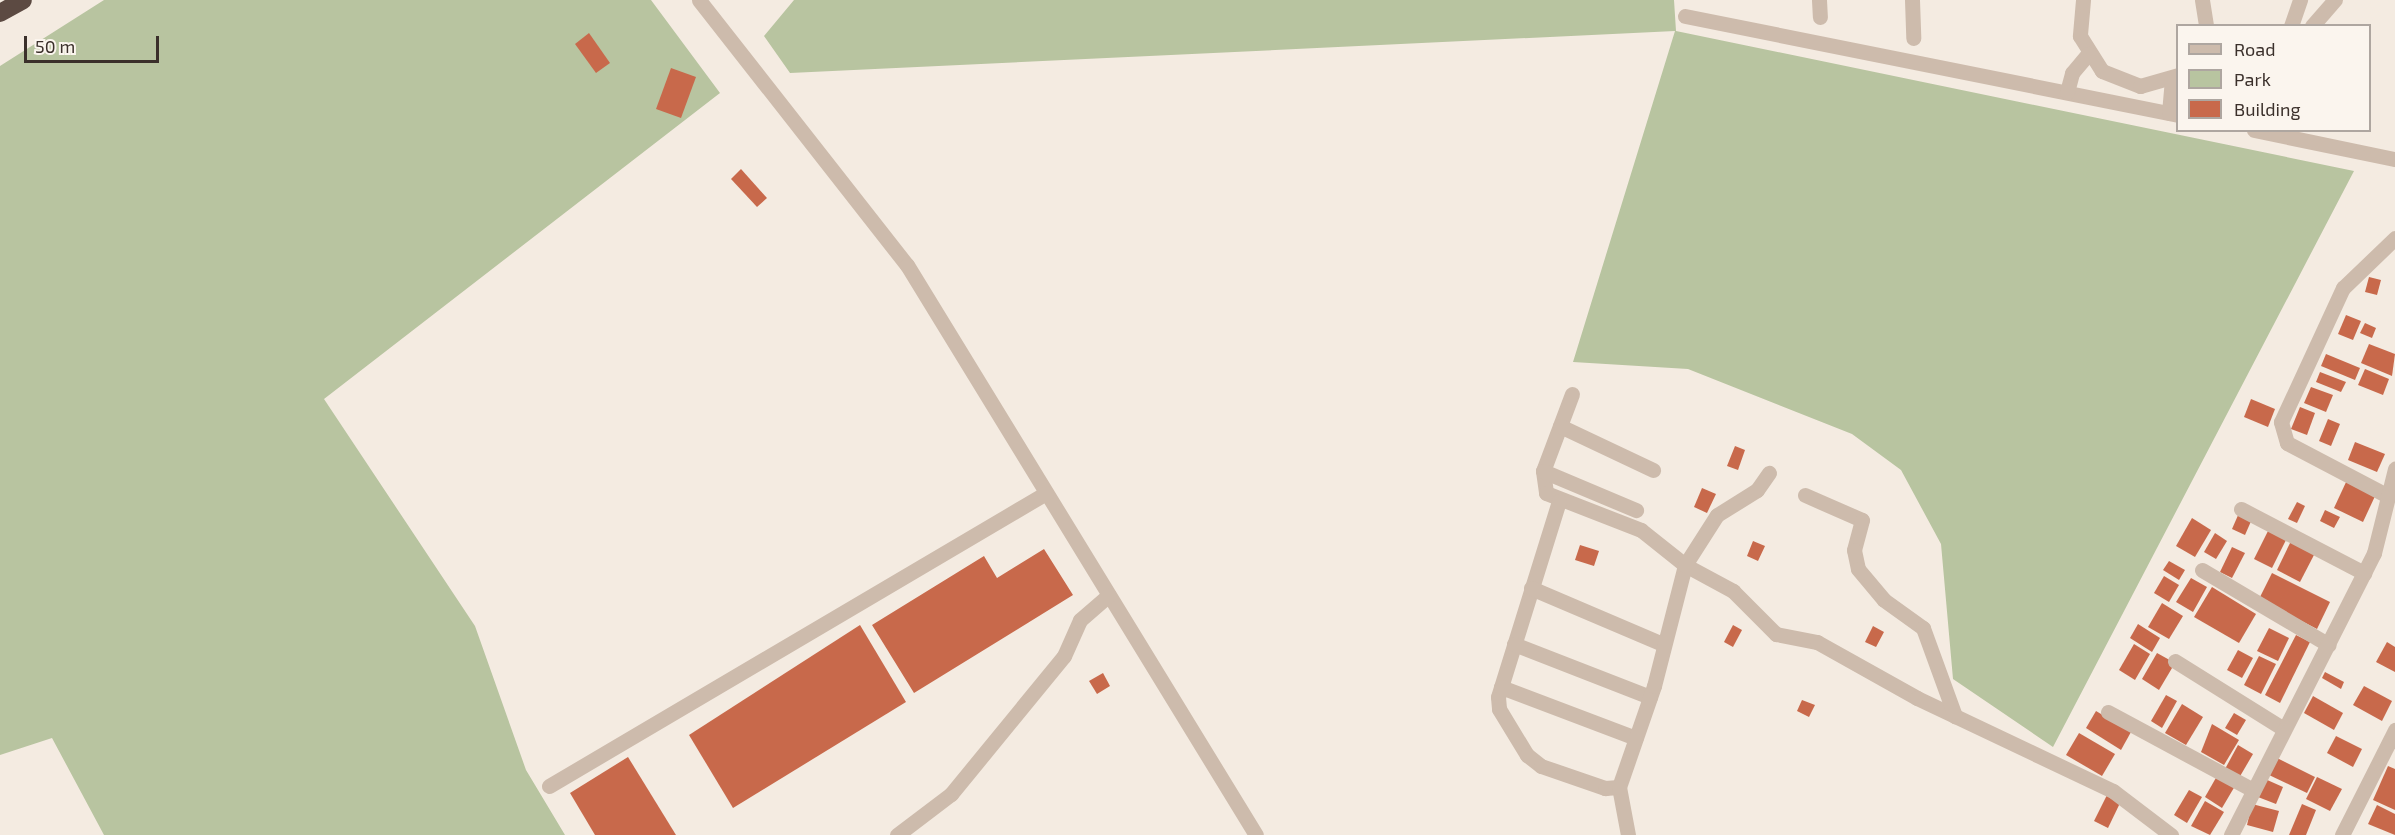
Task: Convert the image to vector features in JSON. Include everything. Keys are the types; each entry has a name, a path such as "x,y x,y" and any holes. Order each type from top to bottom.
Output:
{"highway":[{"path":"0,13 22,0"}],"street":[{"path":"1819,0 1820,16"},
{"path":"1912,0 1913,38"},
{"path":"1684,16 2173,114 2175,76 2153,85 2126,84 2102,71 2088,54 2079,23 2083,0"},
{"path":"2202,0 2206,24"},
{"path":"2292,24 2300,0"},
{"path":"2315,24 2335,0"},
{"path":"705,3 907,265 1256,835"},
{"path":"2067,92 2072,73 2088,54"},
{"path":"2263,132 2395,162"},
{"path":"2388,496 2287,443 2281,422 2343,288 2395,238"},
{"path":"1572,394 1543,471 1543,487 1559,501 1641,530 1685,565 1733,591 1776,634 1816,642 1955,716 2113,791 2171,835"},
{"path":"1560,426 1653,470"},
{"path":"2231,835 2364,573 2378,535 2395,469"},
{"path":"1543,471 1636,510"},
{"path":"1628,835 1619,787 1650,697 1662,644 1685,565 1717,515 1757,490 1769,473"},
{"path":"549,786 1046,493"},
{"path":"1806,495 1862,520 1854,550 1858,570 1884,600 1923,628 1955,716"},
{"path":"1559,501 1501,687 1499,709 1532,760 1605,789 1619,787"},
{"path":"2241,509 2364,573"},
{"path":"2378,535 2395,527"},
{"path":"2202,570 2329,645"},
{"path":"1531,588 1662,644"},
{"path":"897,835 951,794 1064,656 1080,620 1109,595"},
{"path":"1514,644 1650,697"},
{"path":"2175,661 2284,729"},
{"path":"1501,687 1636,738"},
{"path":"2108,712 2253,790"},
{"path":"2342,835 2395,730"}],"green space":[{"path":"104,0 651,0 720,93 324,399 475,626 526,770 565,835 104,835 52,738 0,755 0,66"},
{"path":"794,0 1674,0 1676,31 2354,171 2053,747 1953,679 1941,544 1901,470 1852,434 1688,369 1573,362 1675,31 790,73 764,36"}],"building":[{"path":"589,33 610,63 596,73 575,44"},
{"path":"671,68 696,77 681,118 656,109"},
{"path":"741,169 767,198 757,207 731,179"},
{"path":"2369,277 2381,280 2377,295 2365,292"},
{"path":"2346,315 2361,321 2353,340 2338,334"},
{"path":"2365,323 2376,328 2372,338 2360,333"},
{"path":"2369,344 2395,354 2392,376 2361,363"},
{"path":"2326,354 2360,368 2355,380 2321,366"},
{"path":"2365,369 2389,379 2383,395 2358,385"},
{"path":"2320,372 2346,382 2341,392 2316,382"},
{"path":"2311,387 2333,395 2326,412 2304,403"},
{"path":"2251,399 2275,409 2268,427 2244,417"},
{"path":"2300,407 2315,413 2307,435 2291,429"},
{"path":"2328,419 2340,424 2331,446 2319,441"},
{"path":"2355,442 2385,454 2377,472 2348,460"},
{"path":"1735,446 1745,450 1738,470 1727,466"},
{"path":"2347,480 2376,494 2363,522 2334,508"},
{"path":"1702,488 1716,494 1707,513 1694,507"},
{"path":"2297,502 2305,506 2297,523 2288,519"},
{"path":"2325,510 2340,517 2334,528 2320,521"},
{"path":"2239,513 2252,519 2245,535 2232,529"},
{"path":"2192,518 2211,530 2195,557 2176,546"},
{"path":"2268,531 2286,540 2272,568 2254,559"},
{"path":"2215,533 2227,541 2216,559 2204,552"},
{"path":"1753,541 1765,546 1758,561 1747,556"},
{"path":"2291,541 2315,553 2300,582 2277,570"},
{"path":"1580,545 1599,551 1594,566 1575,560"},
{"path":"2232,547 2245,553 2232,578 2220,572"},
{"path":"1044,549 1073,595 914,693 872,625 984,556 997,578"},
{"path":"2169,561 2185,570 2179,580 2163,570"},
{"path":"2272,573 2330,602 2317,629 2259,599"},
{"path":"2164,576 2179,585 2169,602 2154,593"},
{"path":"2191,578 2207,587 2193,612 2176,602"},
{"path":"2212,587 2256,614 2239,643 2194,617"},
{"path":"2162,603 2183,616 2169,639 2148,627"},
{"path":"2138,624 2160,638 2152,652 2130,638"},
{"path":"860,625 906,702 733,808 689,735"},
{"path":"1733,625 1742,630 1733,647 1724,642"},
{"path":"1873,626 1884,632 1876,647 1865,642"},
{"path":"2269,628 2289,638 2278,661 2257,651"},
{"path":"2296,635 2310,642 2280,703 2265,695"},
{"path":"2387,642 2395,647 2395,672 2376,662"},
{"path":"2134,644 2150,654 2135,680 2119,670"},
{"path":"2238,650 2253,658 2242,678 2227,670"},
{"path":"2157,653 2175,663 2159,690 2142,679"},
{"path":"2259,656 2276,664 2261,694 2244,685"},
{"path":"2325,672 2344,682 2341,689 2322,678"},
{"path":"1103,673 1110,686 1097,694 1089,681"},
{"path":"2364,686 2392,701 2382,721 2353,705"},
{"path":"2166,695 2177,701 2162,728 2151,721"},
{"path":"2313,696 2343,713 2334,730 2304,713"},
{"path":"1802,700 1815,705 1809,717 1797,711"},
{"path":"2182,704 2203,717 2186,745 2165,733"},
{"path":"2096,711 2131,732 2121,750 2086,728"},
{"path":"2234,713 2246,720 2237,735 2225,728"},
{"path":"2212,724 2239,740 2224,765 2201,752"},
{"path":"2079,733 2115,754 2102,776 2066,755"},
{"path":"2336,736 2362,749 2353,767 2327,753"},
{"path":"2238,745 2253,754 2239,778 2225,769"},
{"path":"628,757 676,835 595,835 570,793"},
{"path":"2277,758 2315,777 2307,793 2269,775"},
{"path":"2388,766 2395,769 2395,810 2373,800"},
{"path":"2217,776 2235,786 2222,808 2205,797"},
{"path":"2317,777 2342,789 2330,811 2306,799"},
{"path":"2265,779 2283,787 2276,804 2258,797"},
{"path":"2189,790 2202,797 2187,823 2174,815"},
{"path":"2107,795 2121,801 2108,828 2094,821"},
{"path":"2205,801 2224,812 2210,835 2191,826"},
{"path":"2252,804 2279,811 2273,832 2247,825"},
{"path":"2302,804 2316,810 2306,835 2289,835"},
{"path":"2377,805 2395,814 2395,835 2368,824"}]}
